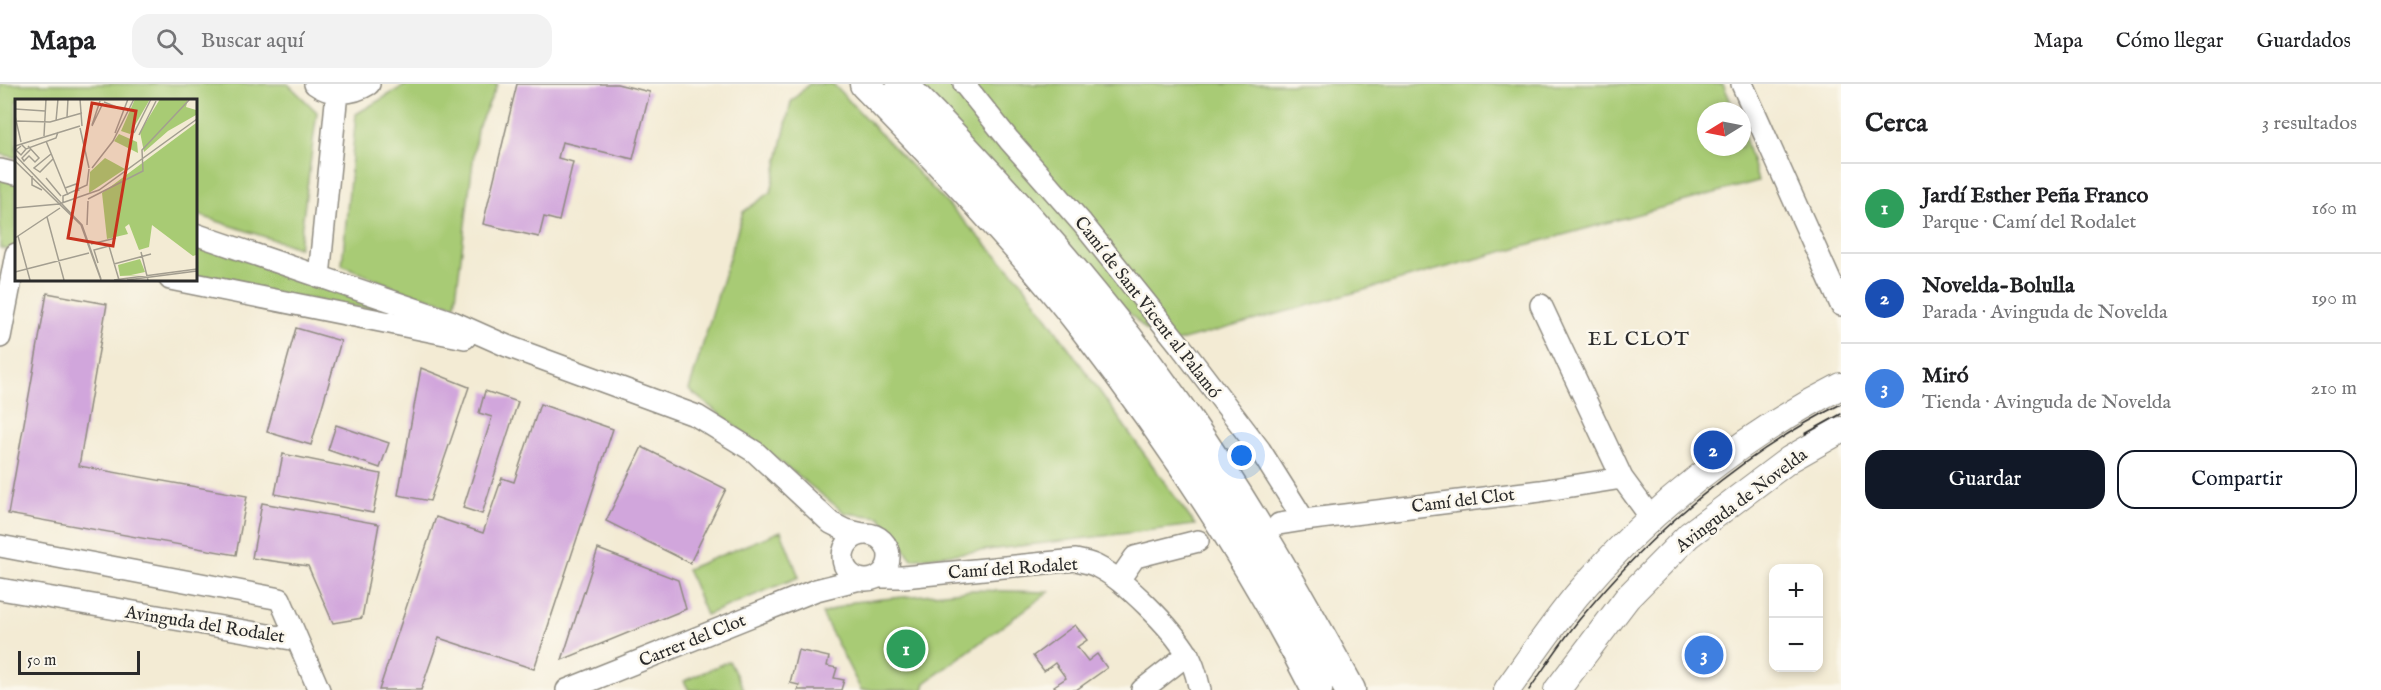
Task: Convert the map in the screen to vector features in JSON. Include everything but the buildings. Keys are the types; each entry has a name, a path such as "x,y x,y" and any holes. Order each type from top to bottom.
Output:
{"highway":[{"path":"865,84 963,186 1083,326 1138,400 1237,547 1317,690"},
{"path":"902,84 963,146 1083,281 1187,418 1288,578 1350,690"}],"main road":[{"path":"1507,690 1578,594 1652,519 1744,443 1812,400 1841,386"},
{"name":"Avinguda de Novelda","path":"1557,690 1627,598 1689,535 1791,459 1841,430"}],"street":[{"path":"315,84 337,93 358,90 369,84"},
{"name":"Camí de Sant Vicent al Palamó","path":"964,84 1009,140 1082,223 1179,344 1260,450 1304,520"},
{"path":"1742,84 1841,305"},
{"path":"319,276 337,93"},
{"path":"0,170 15,174"},
{"path":"196,234 453,322 507,346 697,416 755,452 831,523 845,530 879,538 889,551 889,561 885,570 869,578 851,574 845,567 843,554 831,523"},
{"path":"0,246 15,249"},
{"path":"0,337 15,259"},
{"path":"175,280 507,346"},
{"path":"1541,305 1622,478 1652,519"},
{"name":"Camí del Clot","path":"1304,520 1540,491 1622,478"},
{"path":"1279,524 1304,520"},
{"path":"843,554 851,539 863,534"},
{"path":"1119,580 1135,557 1198,541"},
{"name":"Avinguda del Rodalet","path":"0,546 280,599 297,640"},
{"name":"Camí del Rodalet","path":"889,551 907,566 926,575"},
{"name":"Carrer del Clot","path":"816,590 832,574 843,554"},
{"name":"Camí del Rodalet","path":"869,578 926,575 1076,560 1097,566 1119,580 1165,626 1195,672 1212,690"},
{"name":"Carrer del Clot","path":"567,690 816,590 869,578"},
{"name":"Avinguda del Rodalet","path":"0,589 297,640"},
{"path":"297,640 319,690"},
{"path":"1142,690 1195,672"}],"green space":[{"path":"0,84 288,84 317,112 299,248 196,214 196,99 15,99 15,158 0,154"},
{"path":"407,84 498,84 477,129 455,305 401,290 342,265 356,114"},
{"path":"809,84 833,84 1021,281 1195,525 912,559 880,517 845,513 689,390 743,212 771,192 791,102"},
{"path":"901,84 1723,84 1731,102 1697,102 1697,156 1750,156 1758,181 1162,346"},
{"path":"0,176 15,179 15,251 0,248"},
{"path":"196,242 399,314 195,280"},
{"path":"781,531 799,577 706,615 687,569"},
{"path":"973,590 1049,592 925,683 923,690 861,690 822,614 853,602"},
{"path":"729,661 744,690 689,690 684,681"}],"tram line":[{"path":"1529,690 1579,620 1636,556 1667,526 1699,498 1768,447 1841,404"},
{"path":"1805,434 1841,414"}],"place":[{"name":"Novelda-Bolulla","path":"1713,450"},
{"name":"Jardí Esther Peña Franco","path":"906,649"},
{"name":"Miró","path":"1704,655"}],"district":[{"name":"EL CLOT","path":"1639,338"}]}
